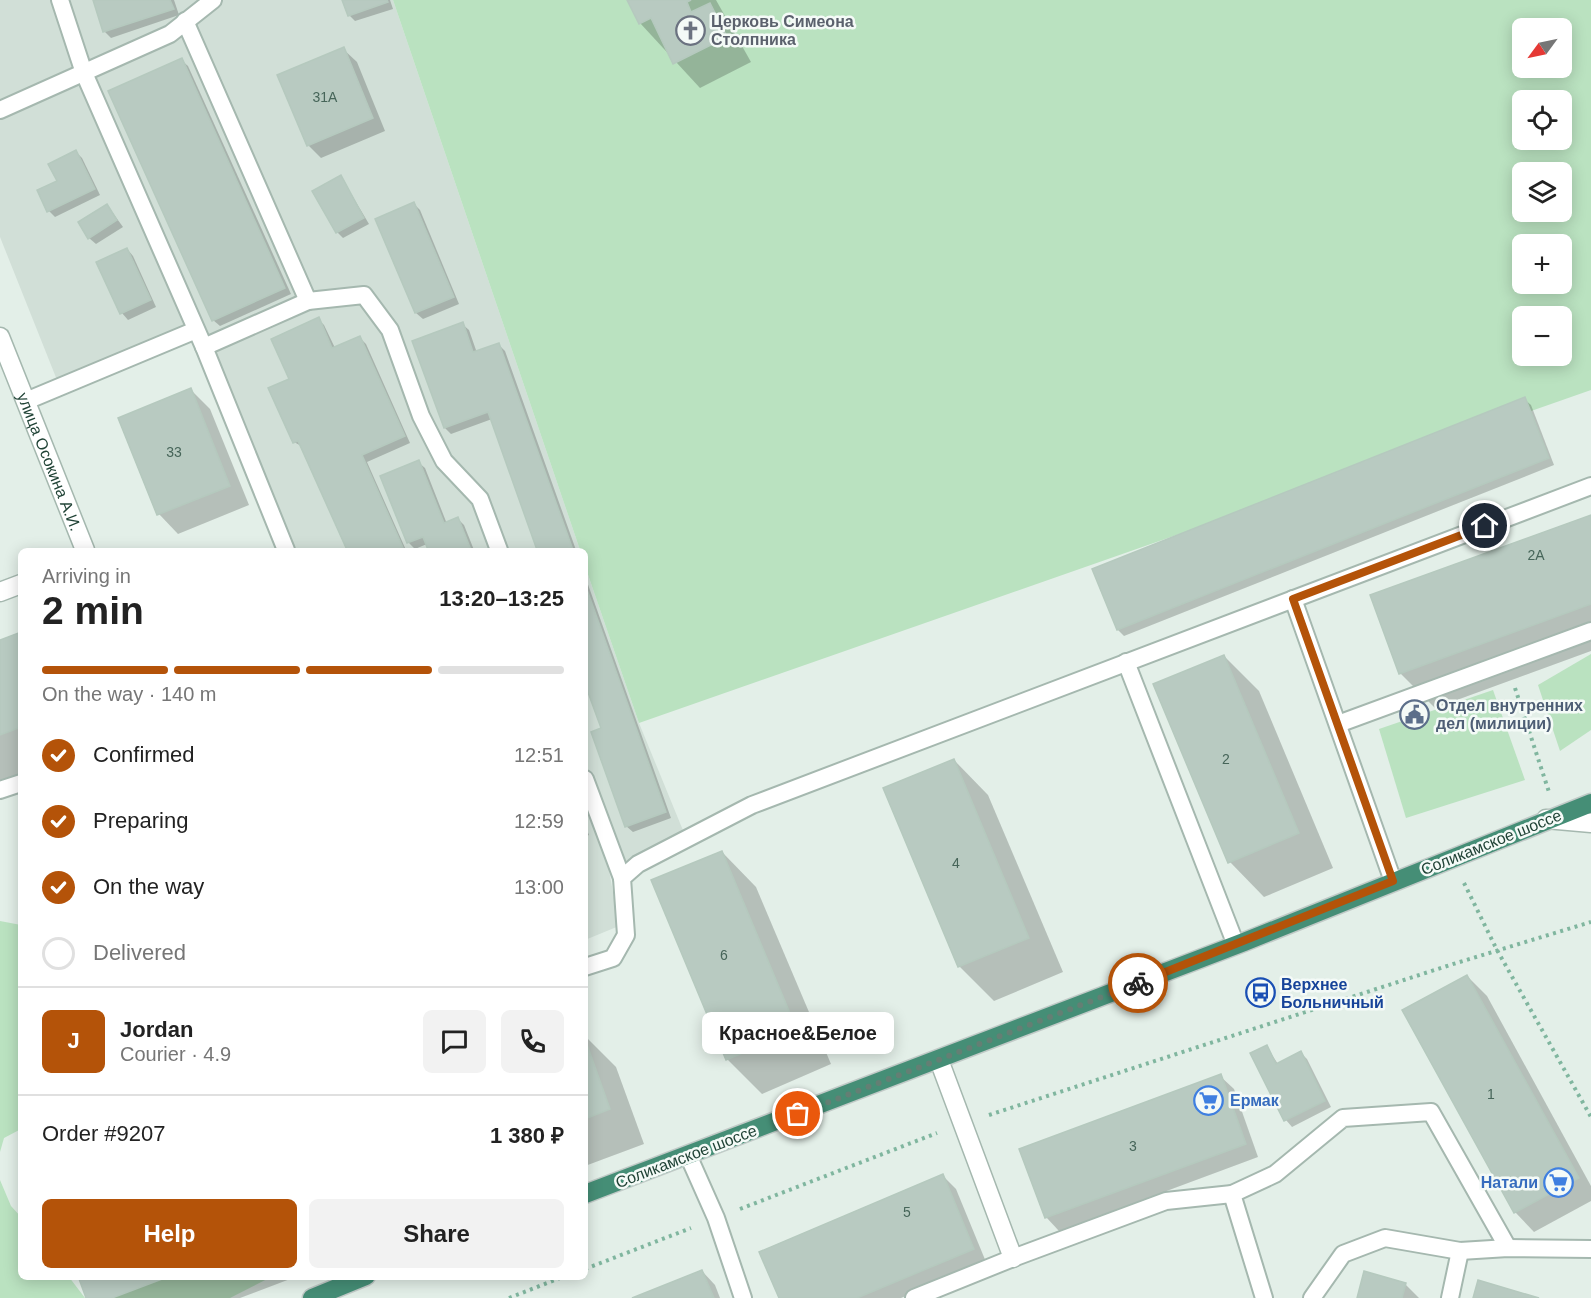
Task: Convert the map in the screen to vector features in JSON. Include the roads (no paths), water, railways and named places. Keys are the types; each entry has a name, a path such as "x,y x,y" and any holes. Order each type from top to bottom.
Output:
{"highway":[{"name":"Соликамское шоссе","path":"588,1193 1236,945 1551,817 1591,803"},
{"path":"312,1298 356,1280"}],"street":[{"name":"улица Осокина А.И.","path":"0,337 84,548"},
{"path":"0,592 18,585"},
{"path":"1551,817 1591,824"},
{"path":"939,1060 1013,1257"}],"lane":[{"path":"60,0 84,73 204,347 285,548"},
{"path":"0,110 170,34 189,12 213,0"},
{"path":"189,12 308,301"},
{"path":"204,347 308,301 364,295 390,330 421,416 444,461 480,500 498,548"},
{"path":"26,401 196,330"},
{"path":"622,878 638,864 752,805 1591,486"},
{"path":"1293,599 1393,881"},
{"path":"1338,724 1591,631"},
{"path":"1126,662 1236,945"},
{"path":"0,790 18,784"},
{"path":"588,787 622,878 626,935 613,958 588,966"},
{"path":"914,1298 1013,1257 1166,1201 1232,1194 1275,1174 1344,1118 1431,1112 1509,1248"},
{"path":"688,1155 716,1218 743,1298"},
{"path":"1232,1194 1264,1298"},
{"path":"1312,1298 1343,1254 1385,1238 1460,1251 1509,1248 1591,1249"},
{"path":"1450,1298 1460,1251"}],"place":[{"name":"Церковь Симеона Столпника","path":"690,30"},
{"name":"Отдел внутренних дел (милиции)","path":"1415,714"},
{"name":"Верхнее Больничный","path":"1260,993"},
{"name":"Ермак","path":"1209,1100"},
{"name":"Красное&Белое","path":"798,1114"},
{"name":"Натали","path":"1559,1182"}]}
